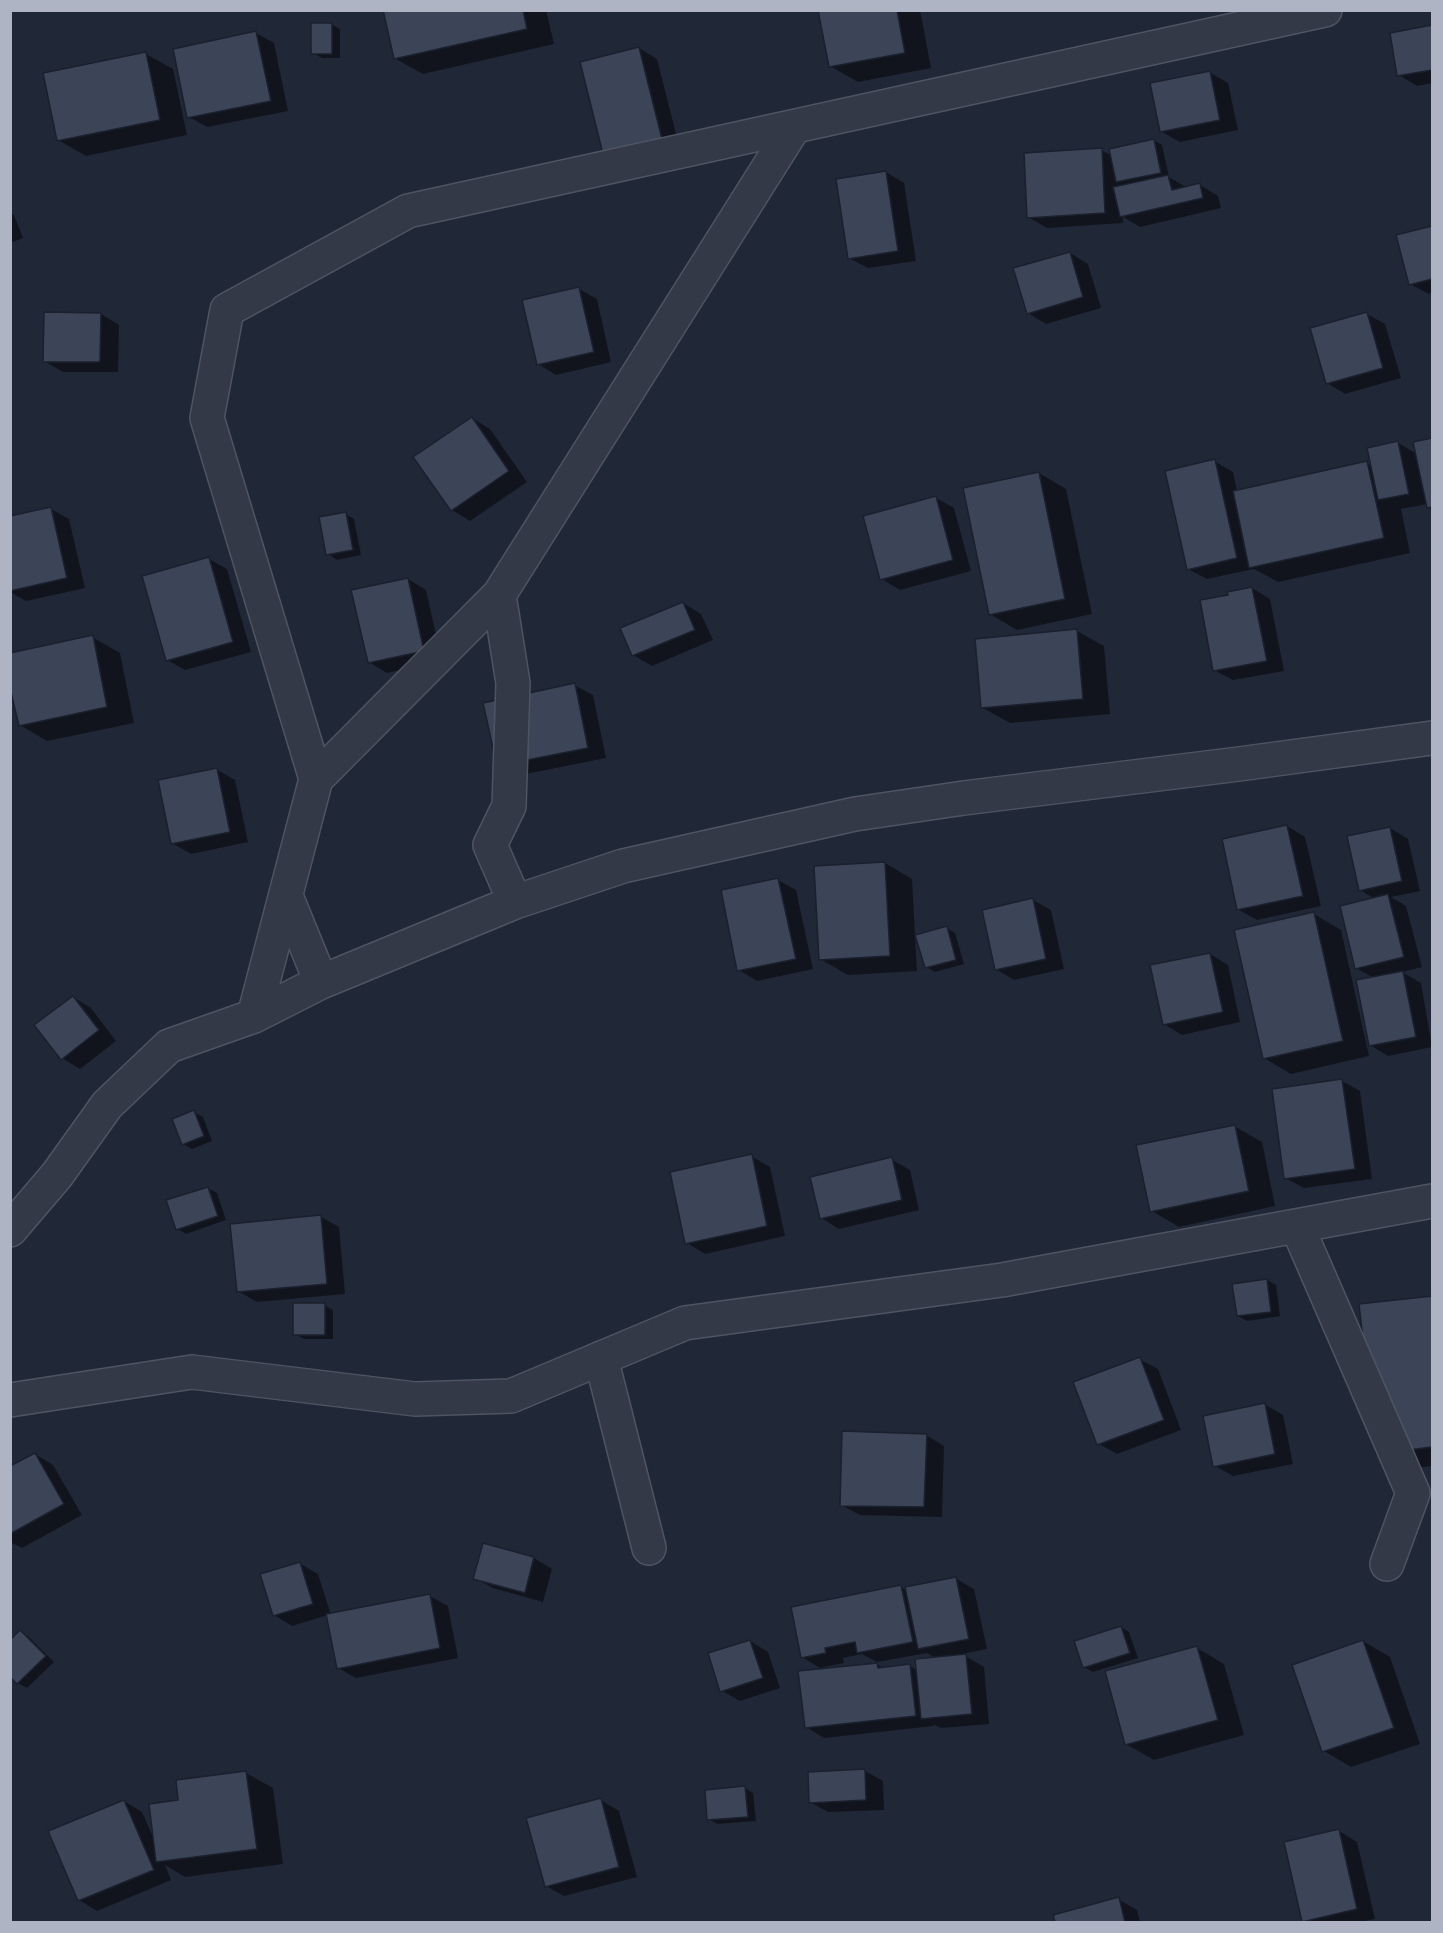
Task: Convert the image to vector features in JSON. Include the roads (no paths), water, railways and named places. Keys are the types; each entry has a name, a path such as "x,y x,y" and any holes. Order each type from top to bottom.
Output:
{"street":[{"path":"316,779 207,418 227,310 408,211 1325,10"},
{"path":"254,1016 316,779 499,596 794,127"},
{"path":"499,596 513,683 509,806 490,845 515,902"},
{"path":"10,1230 57,1175 106,1105 169,1046 254,1016 321,981 515,902 623,866 855,814 1432,738"},
{"path":"286,896 321,981"},
{"path":"10,1400 192,1372 415,1399 511,1396 685,1323 1002,1280 1432,1201"},
{"path":"1297,1226 1413,1493 1387,1564"},
{"path":"601,1358 648,1548"}]}
